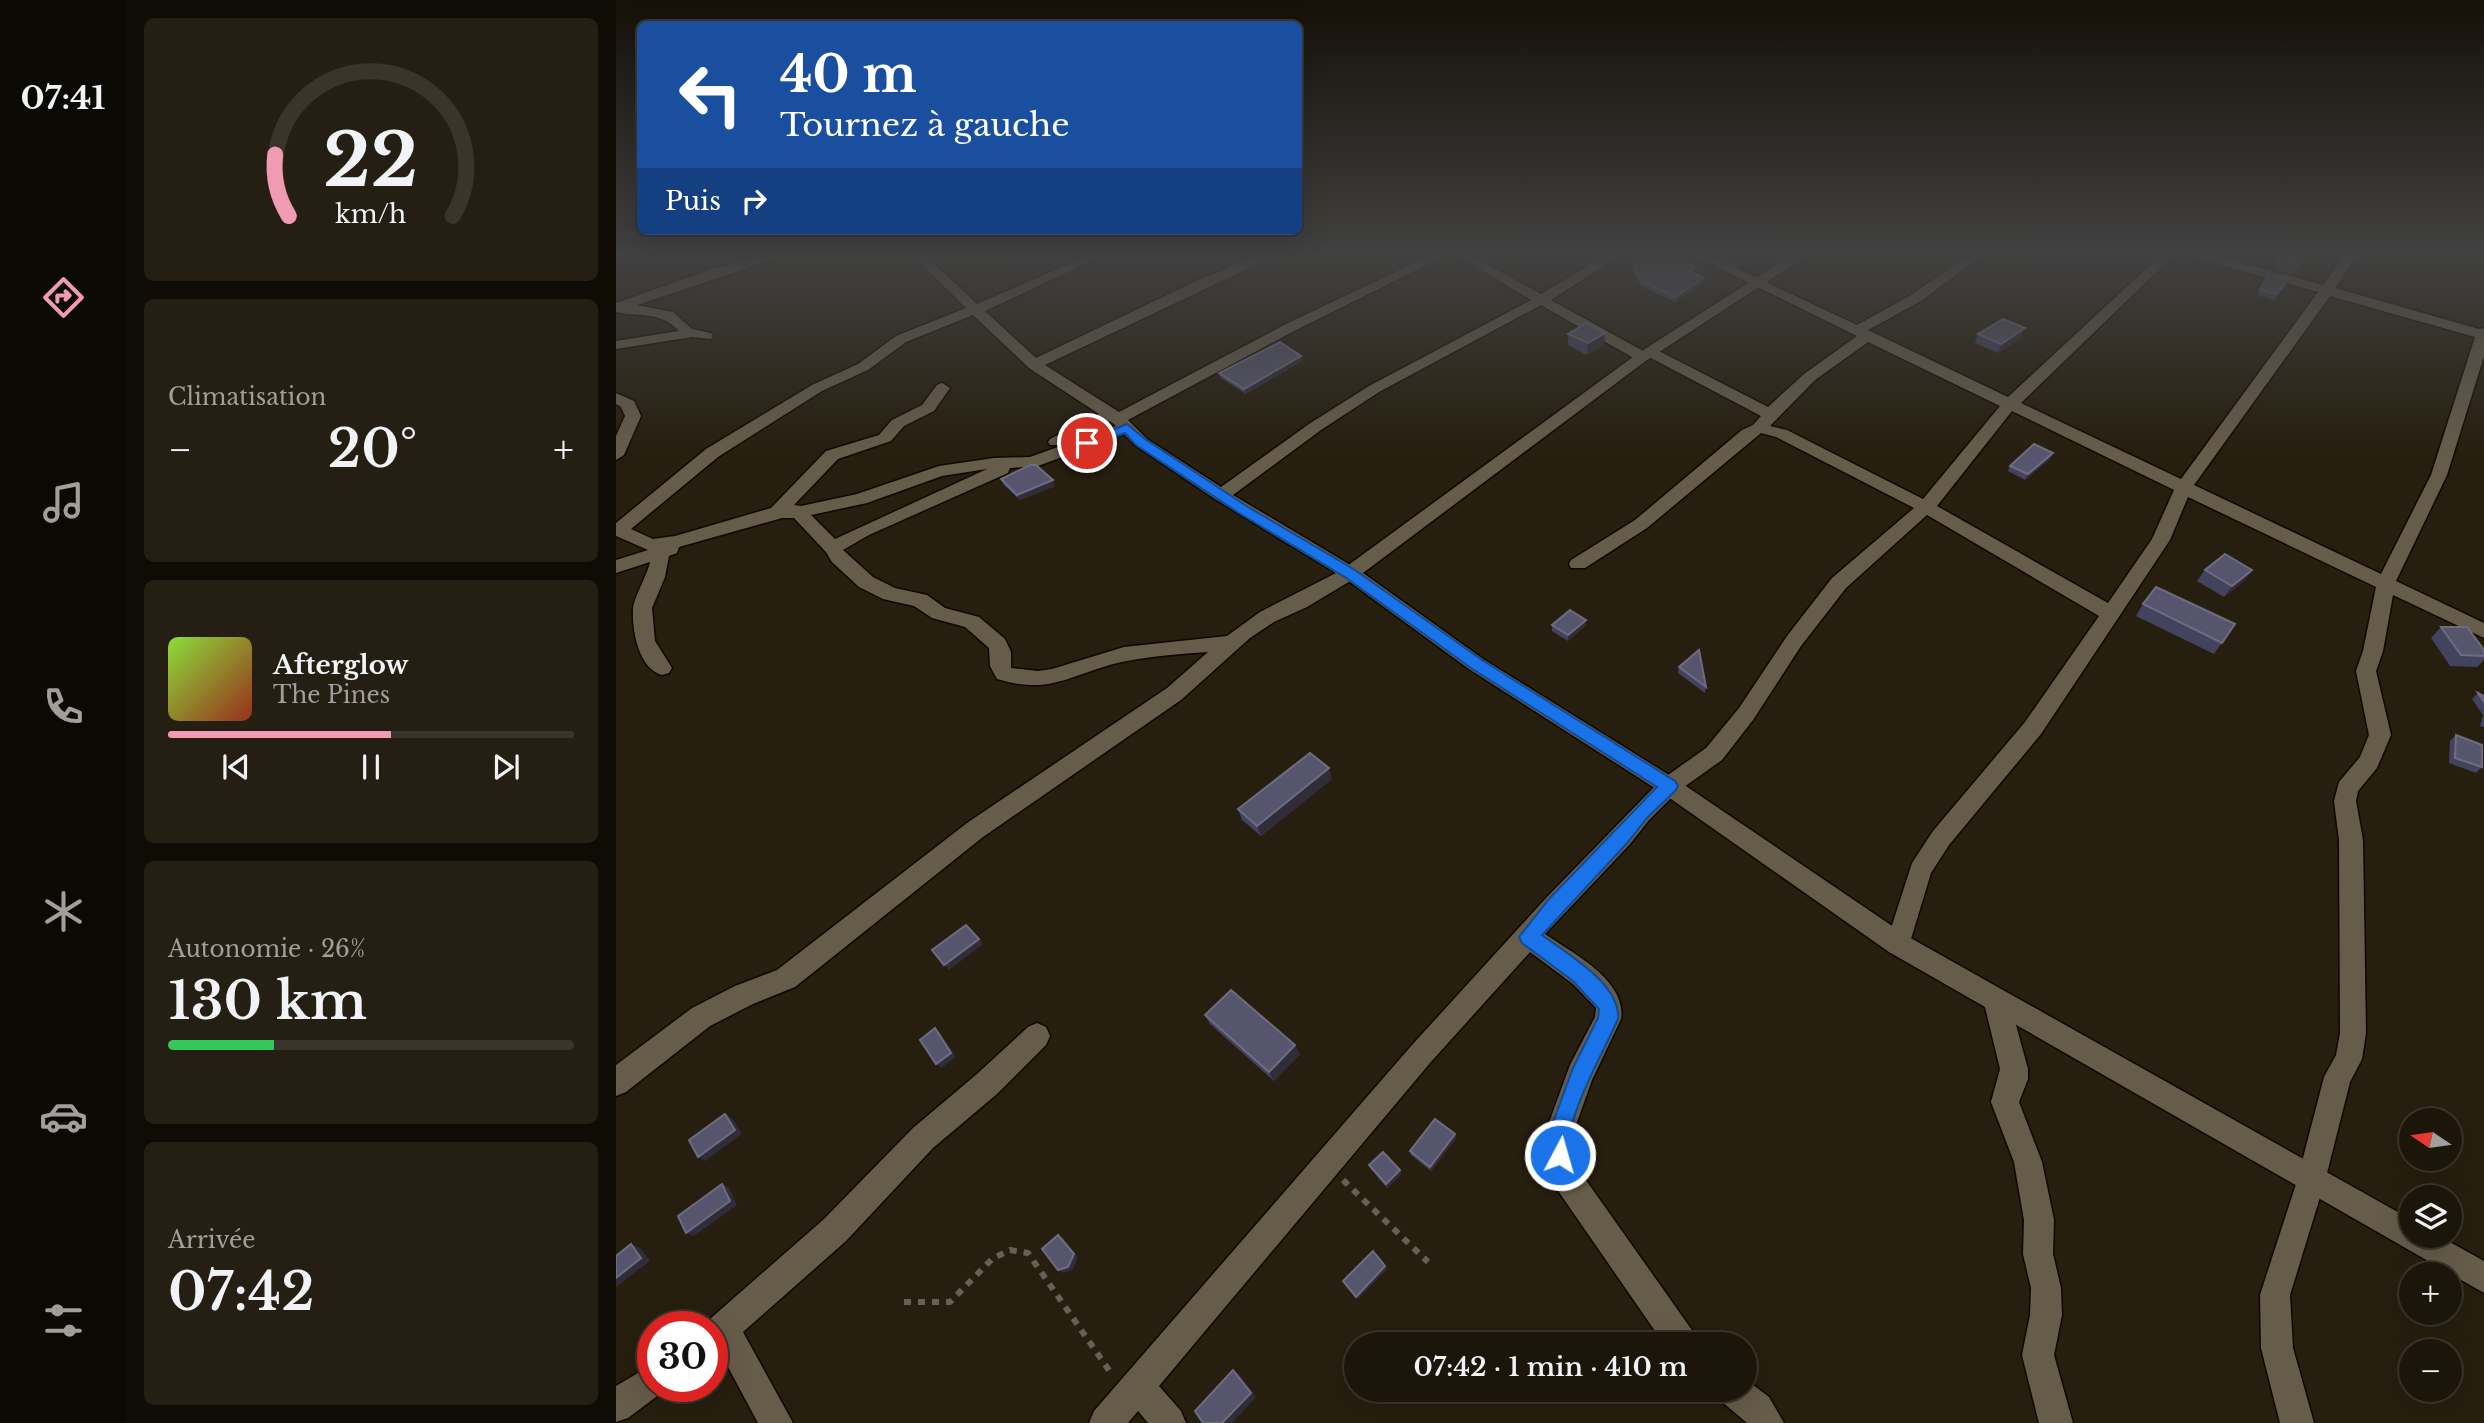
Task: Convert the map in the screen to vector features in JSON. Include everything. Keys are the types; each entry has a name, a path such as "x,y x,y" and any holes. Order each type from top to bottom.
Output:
{"street":[{"path":"616,345 699,335 675,321"},
{"path":"618,530 712,453 817,388 863,367 901,338 944,321"},
{"path":"990,321 1034,365 1115,417 1141,442 1221,495 1350,573 1476,664 1670,786 1898,944 1997,1003 2484,1278"},
{"path":"1034,365 1124,321"},
{"path":"833,548 863,531 1148,402 1303,321"},
{"path":"1221,495 1314,427 1374,389 1497,321"},
{"path":"1583,321 1646,354 1781,433 1926,507 2110,613"},
{"path":"616,1083 701,1017 744,995 786,979 975,830 1150,711 1267,617 1300,603 1350,573 1646,354 1698,321"},
{"path":"1811,321 1833,337 1863,332 2183,489 2386,582 2484,631"},
{"path":"1578,564 1641,524 1764,421 1833,337 1863,332 1880,321"},
{"path":"1169,1423 1119,1410 1421,1054 1556,905 1622,837 1641,813 1670,786 1714,754 1746,714 1794,641 1839,583 1926,507 2010,404 2098,321"},
{"path":"1898,944 1920,870 1941,838 2033,728 2161,540 2183,489 2304,321"},
{"path":"2297,1423 2277,1348 2275,1295 2311,1181 2338,1077 2348,1059 2353,1032 2351,839 2345,801 2347,788 2369,762 2380,736 2366,671 2373,651 2386,582 2439,475 2484,334 2438,321"},
{"path":"775,514 832,455 885,438 898,423 928,408 942,388"},
{"path":"616,398 628,404 633,416 616,455"},
{"path":"616,567 660,548 775,514 861,499 939,471 1019,462"},
{"path":"798,512 833,548 839,558 866,582 890,594 920,600 939,613 972,622 998,644 1002,652 1000,666 1004,674 1032,681 1058,677 1123,654 1234,642"},
{"path":"618,530 632,535 638,541 660,548"},
{"path":"815,530 863,531"},
{"path":"660,548 649,597 642,608 645,616 642,630 653,658 662,668"},
{"path":"1529,937 1580,974 1606,1000 1608,1019 1580,1075 1558,1139 1562,1172 1675,1332"},
{"path":"1997,1003 2014,1069 2014,1079 2007,1092 2007,1111 2028,1162 2039,1220 2038,1254 2046,1288 2046,1315 2038,1355 2056,1423"},
{"path":"728,1326 835,1230 923,1138 987,1084 1037,1036"},
{"path":"728,1348 776,1423"},
{"path":"616,1406 637,1391"},
{"path":"1748,1402 1758,1409 1767,1423"}],"path":[{"path":"1328,1166 1428,1262"},
{"path":"904,1302 950,1302 992,1259 1010,1250 1028,1253 1119,1410"}],"building":[{"path":"1999,321 2009,321 2025,328 2001,344 1978,334"},
{"path":"1586,323 1605,333 1588,343 1568,334"},
{"path":"1280,342 1301,356 1244,389 1219,373"},
{"path":"2034,444 2053,453 2028,474 2010,466"},
{"path":"1030,465 1036,465 1053,480 1017,495 1001,479"},
{"path":"2225,554 2252,570 2232,586 2205,570"},
{"path":"2156,587 2235,624 2222,643 2143,604"},
{"path":"1570,610 1586,620 1568,635 1552,625"},
{"path":"2441,627 2467,627 2484,650 2484,656 2461,655"},
{"path":"1699,650 1706,687 1679,667"},
{"path":"2456,735 2482,745 2482,767 2455,758"},
{"path":"1310,753 1329,768 1257,826 1238,809"},
{"path":"966,925 979,939 944,965 932,950"},
{"path":"1231,990 1295,1045 1269,1072 1205,1015"},
{"path":"935,1028 951,1053 936,1064 920,1040"},
{"path":"725,1114 735,1130 698,1157 689,1140"},
{"path":"1435,1119 1455,1134 1430,1167 1410,1151"},
{"path":"1383,1152 1400,1170 1386,1184 1369,1165"},
{"path":"722,1184 730,1201 686,1233 678,1216"},
{"path":"1058,1235 1074,1254 1068,1267 1058,1270 1042,1249"},
{"path":"631,1244 641,1258 616,1278 616,1256"},
{"path":"1373,1251 1385,1266 1356,1297 1343,1281"},
{"path":"1233,1370 1251,1393 1222,1423 1203,1423 1195,1411"}],"route":[{"path":"1087,443 1127,428 1141,442 1244,510 1350,573 1476,664 1670,786 1641,813 1529,937 1580,974 1606,1000 1609,1009 1608,1019 1580,1075 1558,1139 1560,1155"}]}
